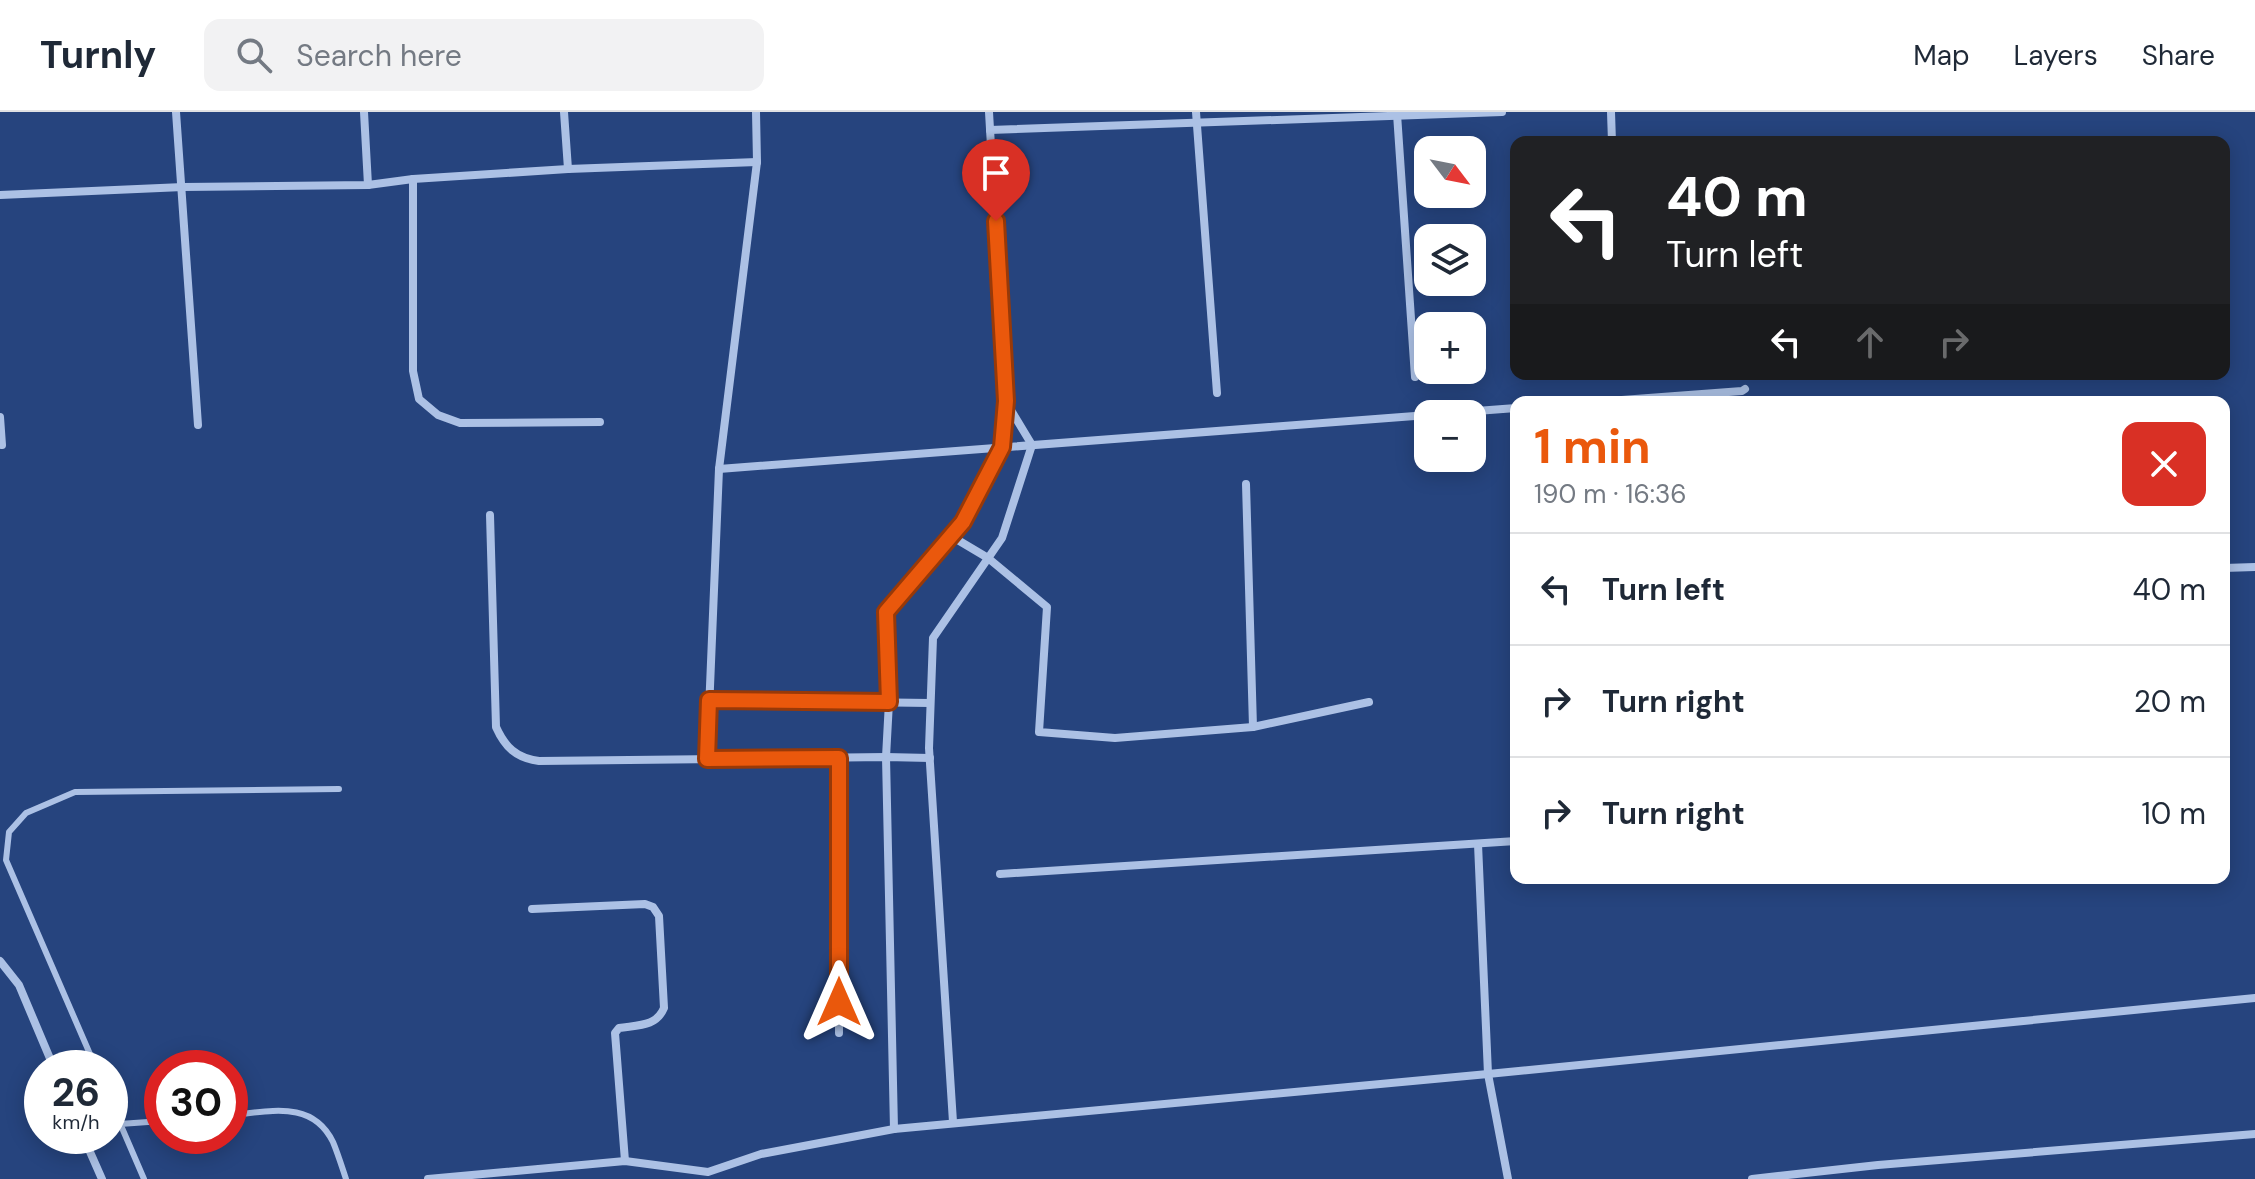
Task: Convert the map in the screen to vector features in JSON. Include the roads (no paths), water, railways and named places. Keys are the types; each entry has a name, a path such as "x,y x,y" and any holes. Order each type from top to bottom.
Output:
{"street":[{"path":"176,112 198,425"},
{"path":"364,112 368,185"},
{"path":"564,112 568,169"},
{"path":"707,759 719,469 757,162 756,112"},
{"path":"894,1129 886,612 963,522 1002,447 1006,401 989,112"},
{"path":"1196,112 1217,393"},
{"path":"990,130 1502,112"},
{"path":"1611,112 1612,136"},
{"path":"1397,114 1414,362"},
{"path":"0,195 183,187 368,185 568,169 757,162"},
{"path":"413,179 413,371 419,399 438,415 460,423 600,422"},
{"path":"1675,396 1745,389"},
{"path":"953,1122 930,758 933,638 1002,538 1032,445 1006,401"},
{"path":"1486,410 1510,408"},
{"path":"719,469 1414,416"},
{"path":"0,417 2,445"},
{"path":"1246,484 1253,727"},
{"path":"490,515 496,727 502,741 512,752 539,761 930,758"},
{"path":"951,536 988,558 1047,607 1039,732 1115,738 1253,727 1369,702"},
{"path":"2230,568 2255,567"},
{"path":"709,700 930,703"},
{"path":"839,758 839,1033"},
{"path":"1000,874 1510,841"},
{"path":"1478,844 1488,1074 1508,1179"},
{"path":"532,909 645,904 653,907 659,916 664,1008 653,1022 619,1028 615,1033 625,1161"},
{"path":"0,961 19,985 46,1050"},
{"path":"428,1179 625,1161 709,1176 761,1154 894,1129 953,1122 1488,1074 2255,998"},
{"path":"1752,1179 1878,1165 2255,1134"},
{"path":"91,1154 102,1179"}],"lane":[{"path":"88,1050 6,860 9,832 26,813 75,792 339,789"},
{"path":"248,1114 289,1111 306,1114 319,1122 333,1142 346,1179"},
{"path":"128,1142 144,1179"}]}
